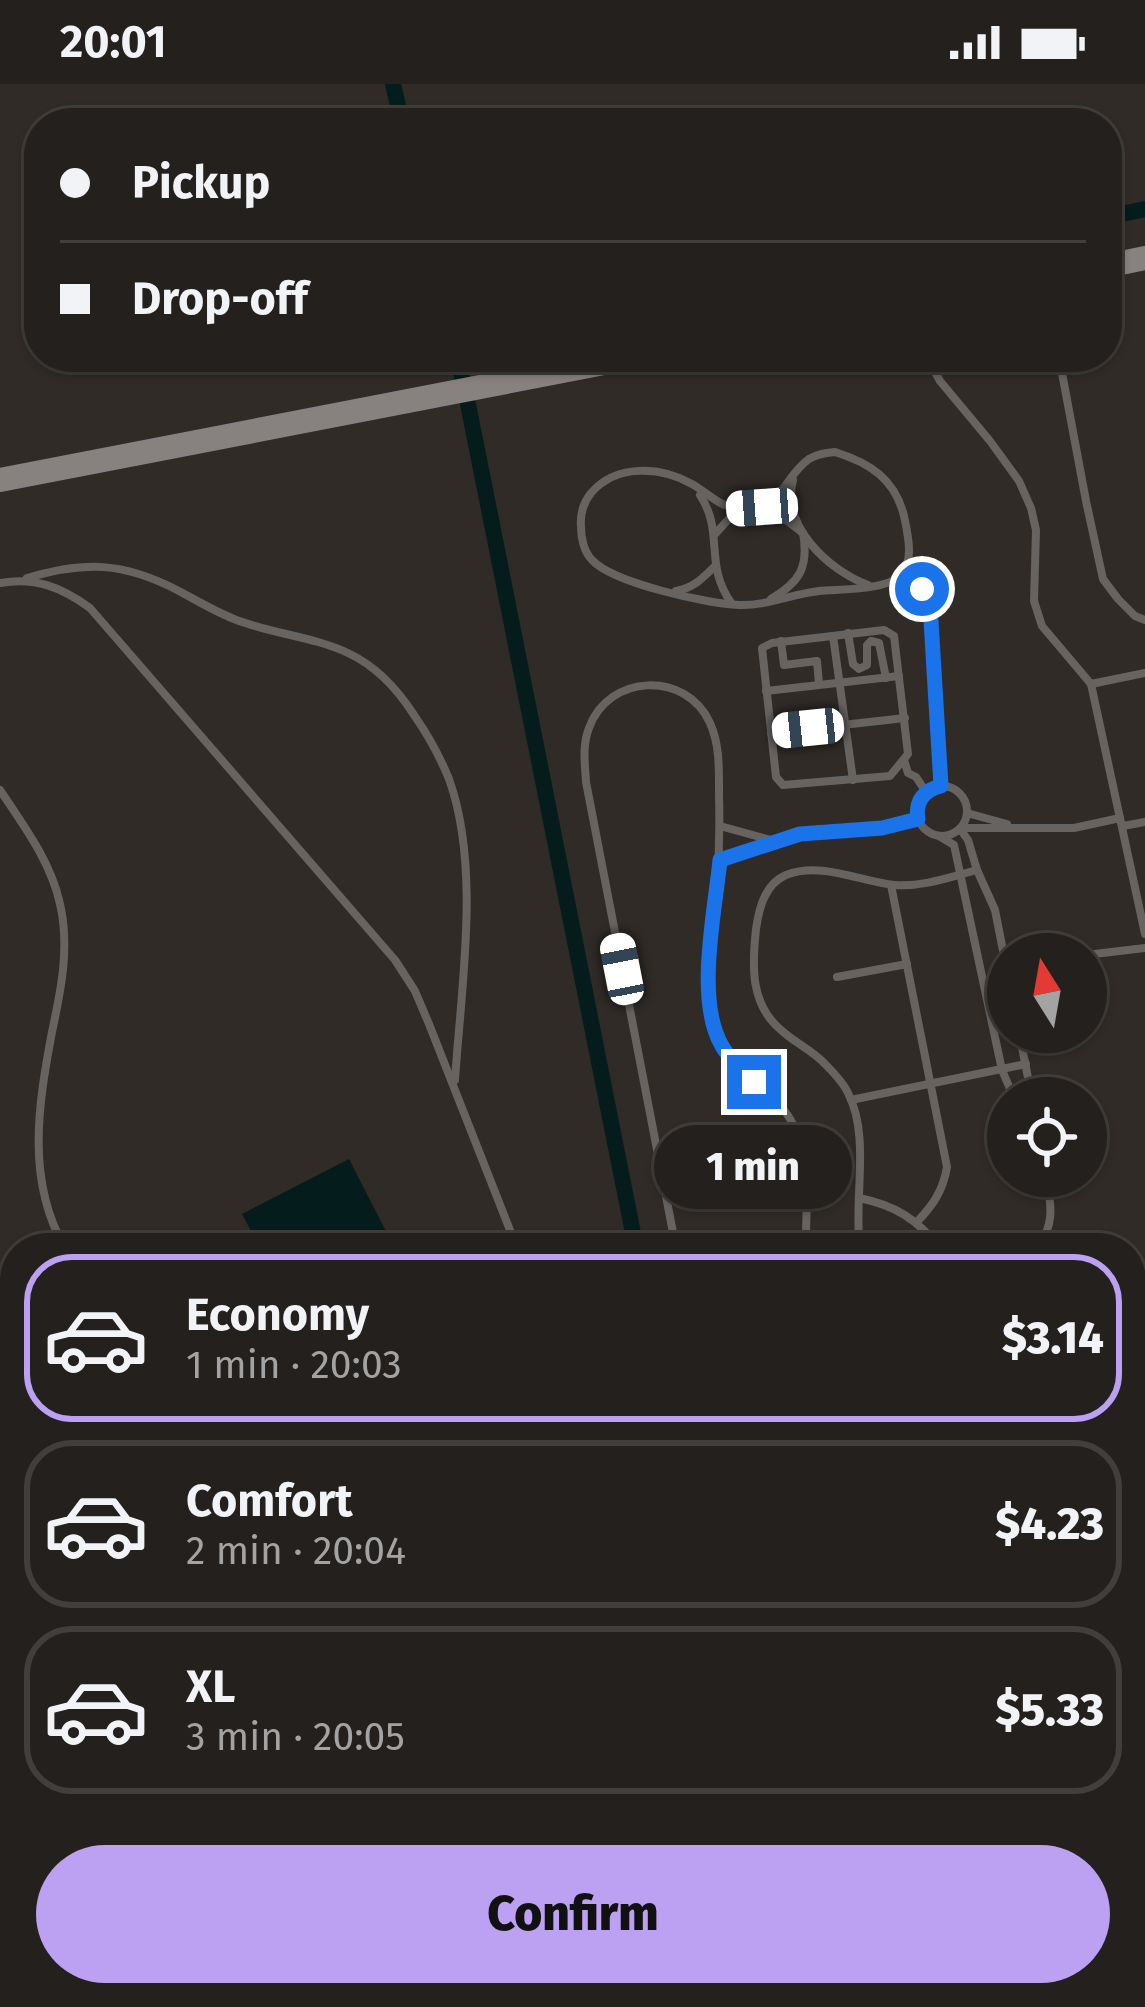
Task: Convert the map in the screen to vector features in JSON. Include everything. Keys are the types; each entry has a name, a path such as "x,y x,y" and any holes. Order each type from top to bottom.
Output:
{"street":[{"path":"0,480 558,372"}],"lane":[{"path":"935,372 991,440 1031,508 1036,530 1034,601 1042,626 1091,684 1145,934"},
{"path":"1063,372 1103,579 1135,616 1145,620"},
{"path":"835,452 863,461 888,482 902,508 909,560 902,575 888,583 808,592 761,605 733,605 640,586 591,560 581,538 580,514 590,494 610,478 632,470 664,473 738,509 762,507 779,496 813,456 835,452"},
{"path":"761,605 799,577 807,554 792,506 790,486 797,470"},
{"path":"691,484 712,518 714,567 733,605"},
{"path":"762,507 803,533 845,577 869,586"},
{"path":"714,536 738,509"},
{"path":"0,583 78,566 131,570 263,631 348,653 377,672 403,698 449,781 463,834 466,881 454,1087"},
{"path":"670,592 687,589 714,567"},
{"path":"902,575 922,589 930,604 941,786"},
{"path":"20,580 46,583 90,608 394,960 415,991 511,1233"},
{"path":"891,632 908,750 890,776 783,785 776,777 762,648 833,636 891,632"},
{"path":"848,634 853,664 859,669 867,665 867,645 879,643 886,678"},
{"path":"833,636 853,780"},
{"path":"782,641 784,665 817,662 819,684"},
{"path":"1091,684 1145,674"},
{"path":"766,691 899,676"},
{"path":"673,1233 586,782 584,749 602,705 624,690 647,684 667,685 689,697 704,711 718,749 720,860 709,976 714,1024 733,1060 794,1125 802,1144 806,1178 806,1233"},
{"path":"771,733 905,718"},
{"path":"904,760 926,792"},
{"path":"961,828 968,813 960,794 941,786 926,792 918,805 918,819 924,829 954,845 1005,1077"},
{"path":"0,790 39,851 61,908 64,963 45,1070 39,1160 40,1187 57,1233"},
{"path":"968,813 1014,826"},
{"path":"720,860 772,841 918,819"},
{"path":"939,836 961,828 1048,829 1145,822"},
{"path":"720,826 772,841"},
{"path":"961,828 995,910 1000,933"},
{"path":"858,1233 860,1152 851,1100 820,1059 784,1034 761,1008 754,969 758,912 775,881 788,874 818,870 891,885 976,871"},
{"path":"891,885 947,1168 944,1187 917,1222"},
{"path":"1107,952 1145,947"},
{"path":"837,977 907,964"},
{"path":"1024,1053 1028,1077"},
{"path":"851,1100 1026,1064"},
{"path":"1048,1197 1048,1233"},
{"path":"859,1198 904,1212 926,1233"}],"water":[{"path":"349,1159 387,1233 252,1233 242,1214"}],"waterway":[{"path":"393,84 399,108"},
{"path":"1122,214 1145,209"},
{"path":"461,372 462,377"},
{"path":"468,404 633,1233"}],"route":[{"path":"754,1082 721,1044 710,1003 720,860 800,834 882,828 918,819 921,798 941,786 930,604 922,589"}]}
